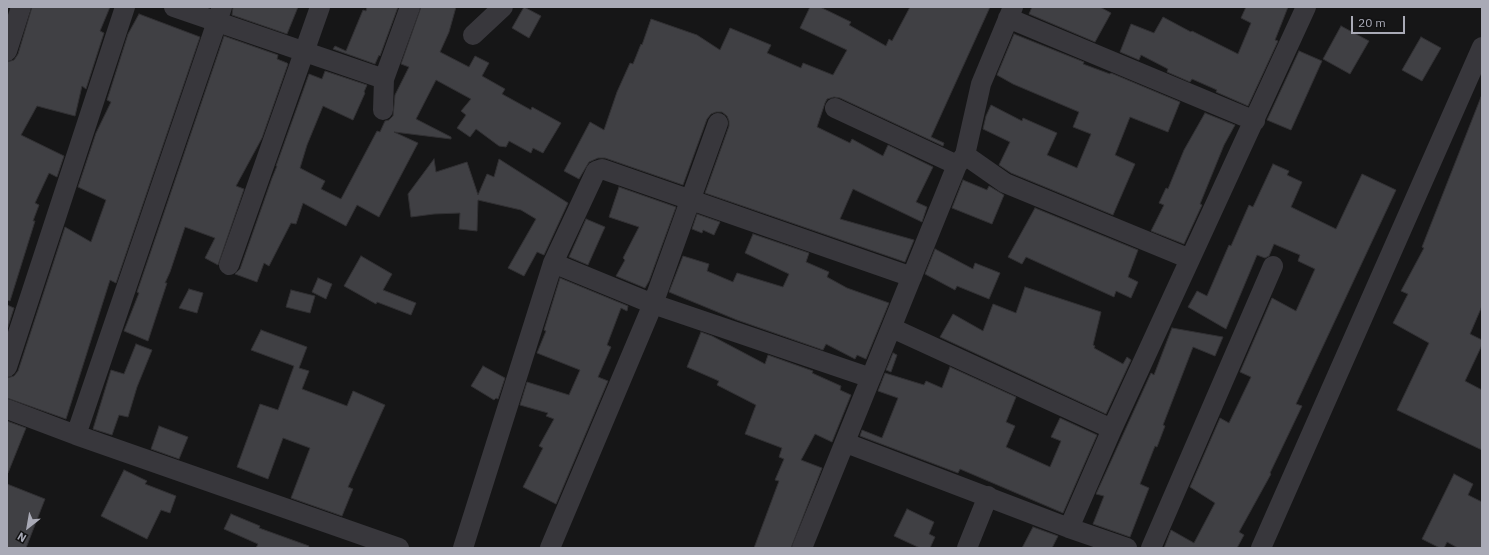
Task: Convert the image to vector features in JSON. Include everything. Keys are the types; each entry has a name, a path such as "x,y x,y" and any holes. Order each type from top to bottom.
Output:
{"street":[{"path":"7,50 22,7"},
{"path":"7,367 125,7"},
{"path":"174,7 220,14 305,51 384,79"},
{"path":"229,265 320,7"},
{"path":"383,110 384,79 410,7"},
{"path":"473,35 503,7"},
{"path":"1068,528 1306,7"},
{"path":"802,548 961,160 981,84 1010,13 1255,121"},
{"path":"76,435 220,14"},
{"path":"1260,548 1482,47"},
{"path":"835,108 961,160 1005,183 1190,260"},
{"path":"550,548 653,304 718,123"},
{"path":"463,548 554,263 596,171 602,169 912,277"},
{"path":"554,263 653,304 871,378"},
{"path":"1151,548 1273,266"},
{"path":"892,328 1112,429"},
{"path":"7,410 399,548"},
{"path":"846,443 988,496 1068,528 1127,548"},
{"path":"967,548 988,496"}],"building":[{"path":"32,7 110,7 100,31 104,33 86,89 82,86 75,116 37,106 21,135 64,156 57,177 49,173 35,203 39,205 33,221 35,221 10,301 7,300 7,62 14,60 18,54"},
{"path":"233,7 298,7 287,34 232,15"},
{"path":"367,7 398,7 380,56 379,55 375,64 333,49 335,46 346,51 363,10 366,11"},
{"path":"421,7 456,7 449,32 440,52 469,67 475,56 489,63 482,76 505,89 502,94 531,110 532,107 561,123 543,153 533,148 531,153 509,141 506,147 499,146 476,129 470,137 457,128 466,115 461,111 471,99 436,80 416,119 451,137 451,139 394,132 418,143 379,217 357,205 346,226 303,203 296,224 291,223 269,266 264,263 257,282 235,274 240,269 309,74 322,79 325,71 367,85 353,120 323,106 307,145 300,168 325,181 321,189 341,199 377,131 380,132 385,121 389,120 393,116 395,95 409,67 401,64"},
{"path":"524,7 541,16 529,38 512,28"},
{"path":"810,7 820,7 851,22 849,25 886,46 889,39 892,41 910,7 990,7 931,137 944,143 943,146 840,98 834,97 827,99 817,127 850,143 852,139 883,156 888,145 933,167 916,202 927,207 922,222 853,189 840,219 914,240 905,262 705,193 729,126 727,116 722,112 711,114 707,119 683,185 605,158 598,158 589,162 579,179 564,171 590,122 604,130 617,92 630,63 633,64 641,44 642,45 651,19 697,35 720,50 730,28 771,45 767,53 801,68 803,63 833,75 847,50 800,28"},
{"path":"1032,7 1100,7 1111,13 1095,42 1029,14"},
{"path":"1246,7 1288,7 1275,40 1278,41 1248,106 1216,92 1217,90 1192,79 1190,82 1167,72 1168,69 1141,55 1139,60 1120,52 1131,24 1154,33 1163,17 1238,54 1251,23 1241,18"},
{"path":"139,14 200,37 116,283 110,280 66,419 7,398 7,378 14,376 18,371 65,227 91,242 106,200 78,187 96,133 111,102 107,100 128,34"},
{"path":"1341,26 1369,41 1350,74 1323,59"},
{"path":"1014,34 1084,62 1083,64 1110,74 1111,73 1180,102 1168,132 1130,117 1115,155 1135,164 1113,215 1011,173 999,165 1010,142 983,129 986,116 991,105 1022,121 1023,118 1057,133 1047,155 1077,168 1091,134 1073,127 1079,112 1013,84 997,75"},
{"path":"224,36 278,55 277,59 288,64 262,138 236,186 244,189 218,265 205,258 215,238 185,227 165,283 167,283 148,341 124,331 139,293 137,292"},
{"path":"1421,37 1441,48 1422,81 1402,70"},
{"path":"1299,51 1322,61 1291,130 1267,120"},
{"path":"1481,97 1482,306 1470,334 1482,340 1482,345 1465,381 1482,390 1482,450 1397,410 1429,343 1393,323 1408,294 1401,291 1424,248 1422,247"},
{"path":"1205,113 1235,125 1224,145 1200,204 1202,205 1184,244 1151,231 1164,205 1159,203 1166,188 1168,189 1184,150"},
{"path":"434,159 436,172 467,162 478,195 487,174 494,177 499,159 568,203 544,255 537,252 524,276 508,268 536,219 521,210 478,200 477,231 459,229 460,213 411,217 408,194"},
{"path":"1273,164 1289,171 1287,175 1302,182 1291,207 1336,229 1362,174 1396,190 1296,404 1302,406 1270,473 1271,474 1239,532 1244,535 1237,548 1164,548 1171,530 1194,543 1215,503 1190,487 1220,418 1229,423 1251,377 1240,372 1272,298 1296,311 1315,269 1298,261 1300,255 1274,244 1269,256 1265,258 1257,255 1226,329 1188,307 1197,291 1207,296 1229,245 1231,246 1249,205 1253,207"},
{"path":"963,180 987,190 989,186 1004,195 992,224 952,208"},
{"path":"619,187 676,207 649,281 645,288 616,276 625,260 623,258 639,227 609,217"},
{"path":"1035,208 1138,250 1128,277 1138,282 1131,298 1116,291 1114,297 1026,257 1022,264 1008,257"},
{"path":"697,214 720,222 714,235 703,230 702,233 692,229"},
{"path":"586,219 605,227 588,265 569,257"},
{"path":"753,234 809,253 806,262 829,272 827,277 847,288 889,303 866,359 857,355 855,359 826,344 823,350 737,320 669,292 683,256 709,264 707,271 733,282 737,273 783,287 789,274 745,253"},
{"path":"935,249 973,269 975,263 1000,273 989,299 957,286 955,290 925,274"},
{"path":"361,256 392,274 383,290 416,303 411,315 377,302 376,304 344,286"},
{"path":"318,278 332,284 326,299 312,292"},
{"path":"560,278 628,306 627,311 621,308 607,345 611,347 598,377 608,381 556,504 523,487 543,448 539,446 554,419 546,416 548,413 520,405 527,382 569,395 580,370 537,353 546,331 544,330"},
{"path":"1025,287 1101,312 1093,345 1095,346 1094,348 1123,364 1127,357 1131,360 1106,414 940,337 953,314 983,331 993,304 1016,313"},
{"path":"189,289 203,293 197,313 179,308"},
{"path":"291,290 315,296 310,313 286,307"},
{"path":"7,305 14,308 7,330"},
{"path":"1172,328 1223,337 1215,356 1193,347 1163,425 1165,426 1157,447 1155,446 1140,484 1149,488 1130,537 1093,524 1104,496 1096,494 1151,373 1154,375"},
{"path":"261,330 307,347 299,368 309,371 302,389 347,406 353,391 385,405 348,487 353,489 342,516 291,498 310,448 283,438 268,479 237,467 260,404 278,410 294,366 251,350"},
{"path":"701,332 712,336 765,364 768,355 813,371 812,373 841,386 840,390 851,395 832,442 815,434 801,460 822,468 791,548 754,548 779,481 775,480 784,459 779,457 782,448 745,434 756,405 717,385 719,381 687,367"},
{"path":"136,344 152,350 137,387 128,417 119,415 112,435 93,429 111,370 124,374"},
{"path":"893,353 897,355 891,372 886,370"},
{"path":"483,366 505,378 498,399 496,398 494,400 471,386"},
{"path":"950,367 1016,397 1006,422 1015,426 1006,447 1050,467 1061,441 1051,437 1060,418 1097,435 1063,513 960,469 958,473 860,436 862,430 882,438 898,398 878,391 885,373 924,385 926,381 942,388"},
{"path":"7,421 26,428 8,473 7,473"},
{"path":"159,426 188,437 179,459 151,449"},
{"path":"124,470 147,481 145,484 176,496 170,513 161,510 147,539 101,516"},
{"path":"1454,474 1473,484 1468,495 1482,502 1482,548 1458,548 1447,542 1444,548 1440,548 1422,539"},
{"path":"7,484 45,499 26,548 7,548"},
{"path":"907,509 934,522 929,534 935,537 930,548 920,548 894,536"},
{"path":"231,514 260,526 259,528 309,546 308,548 256,548 258,544 224,529"},
{"path":"1033,527 1058,536 1052,548 1022,548"}]}
